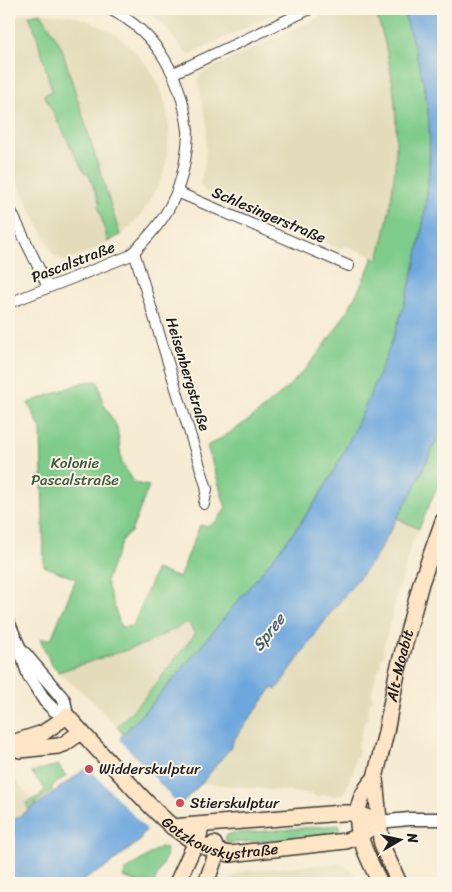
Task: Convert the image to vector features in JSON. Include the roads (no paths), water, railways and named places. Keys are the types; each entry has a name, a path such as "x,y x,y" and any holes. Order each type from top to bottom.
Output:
{"main road":[{"name":"Alt-Moabit","path":"399,883 384,850 375,778 397,672 437,555 443,521"},
{"path":"81,732 58,746 20,750 9,744 43,733 67,716 168,824"},
{"name":"Alt-Moabit","path":"375,778 366,788 356,813 359,836 380,883"},
{"name":"Gotzkowskystraße","path":"168,824 204,825 341,812 356,813 379,822"},
{"name":"Gotzkowskystraße","path":"168,824 196,842 218,852 230,854 337,843 359,836 379,822"},
{"path":"177,883 204,825"},
{"path":"204,825 218,852 206,883"}],"street":[{"name":"Pascalstraße","path":"9,302 130,256 166,214 177,192 187,158 188,133 184,102 174,74 151,40 124,12 109,9"},
{"path":"174,74 310,9"},
{"name":"Schlesingerstraße","path":"177,192 349,266"},
{"path":"9,208 48,287"},
{"name":"Heisenbergstraße","path":"134,252 207,489 204,504"},
{"path":"9,624 29,676 45,701 54,710 67,716"},
{"name":"Gotzkowskystraße","path":"379,822 409,819 443,819"}],"water":[{"name":"Spree","path":"403,9 443,9 443,426 413,490 375,558 329,615 276,690 272,688 233,741 231,747 201,784 182,803 179,802 145,831 141,840 106,867 79,883 9,883 9,823 85,769 88,771 122,739 120,737 149,707 189,660 296,530 335,469 362,413 377,379 403,308 413,272 427,198 429,160 428,107 419,64"}],"place":[{"name":"Widderskulptur","path":"89,769"},
{"name":"Stierskulptur","path":"180,803"}],"park label":[{"name":"Kolonie Pascalstraße","path":"75,472"}]}
